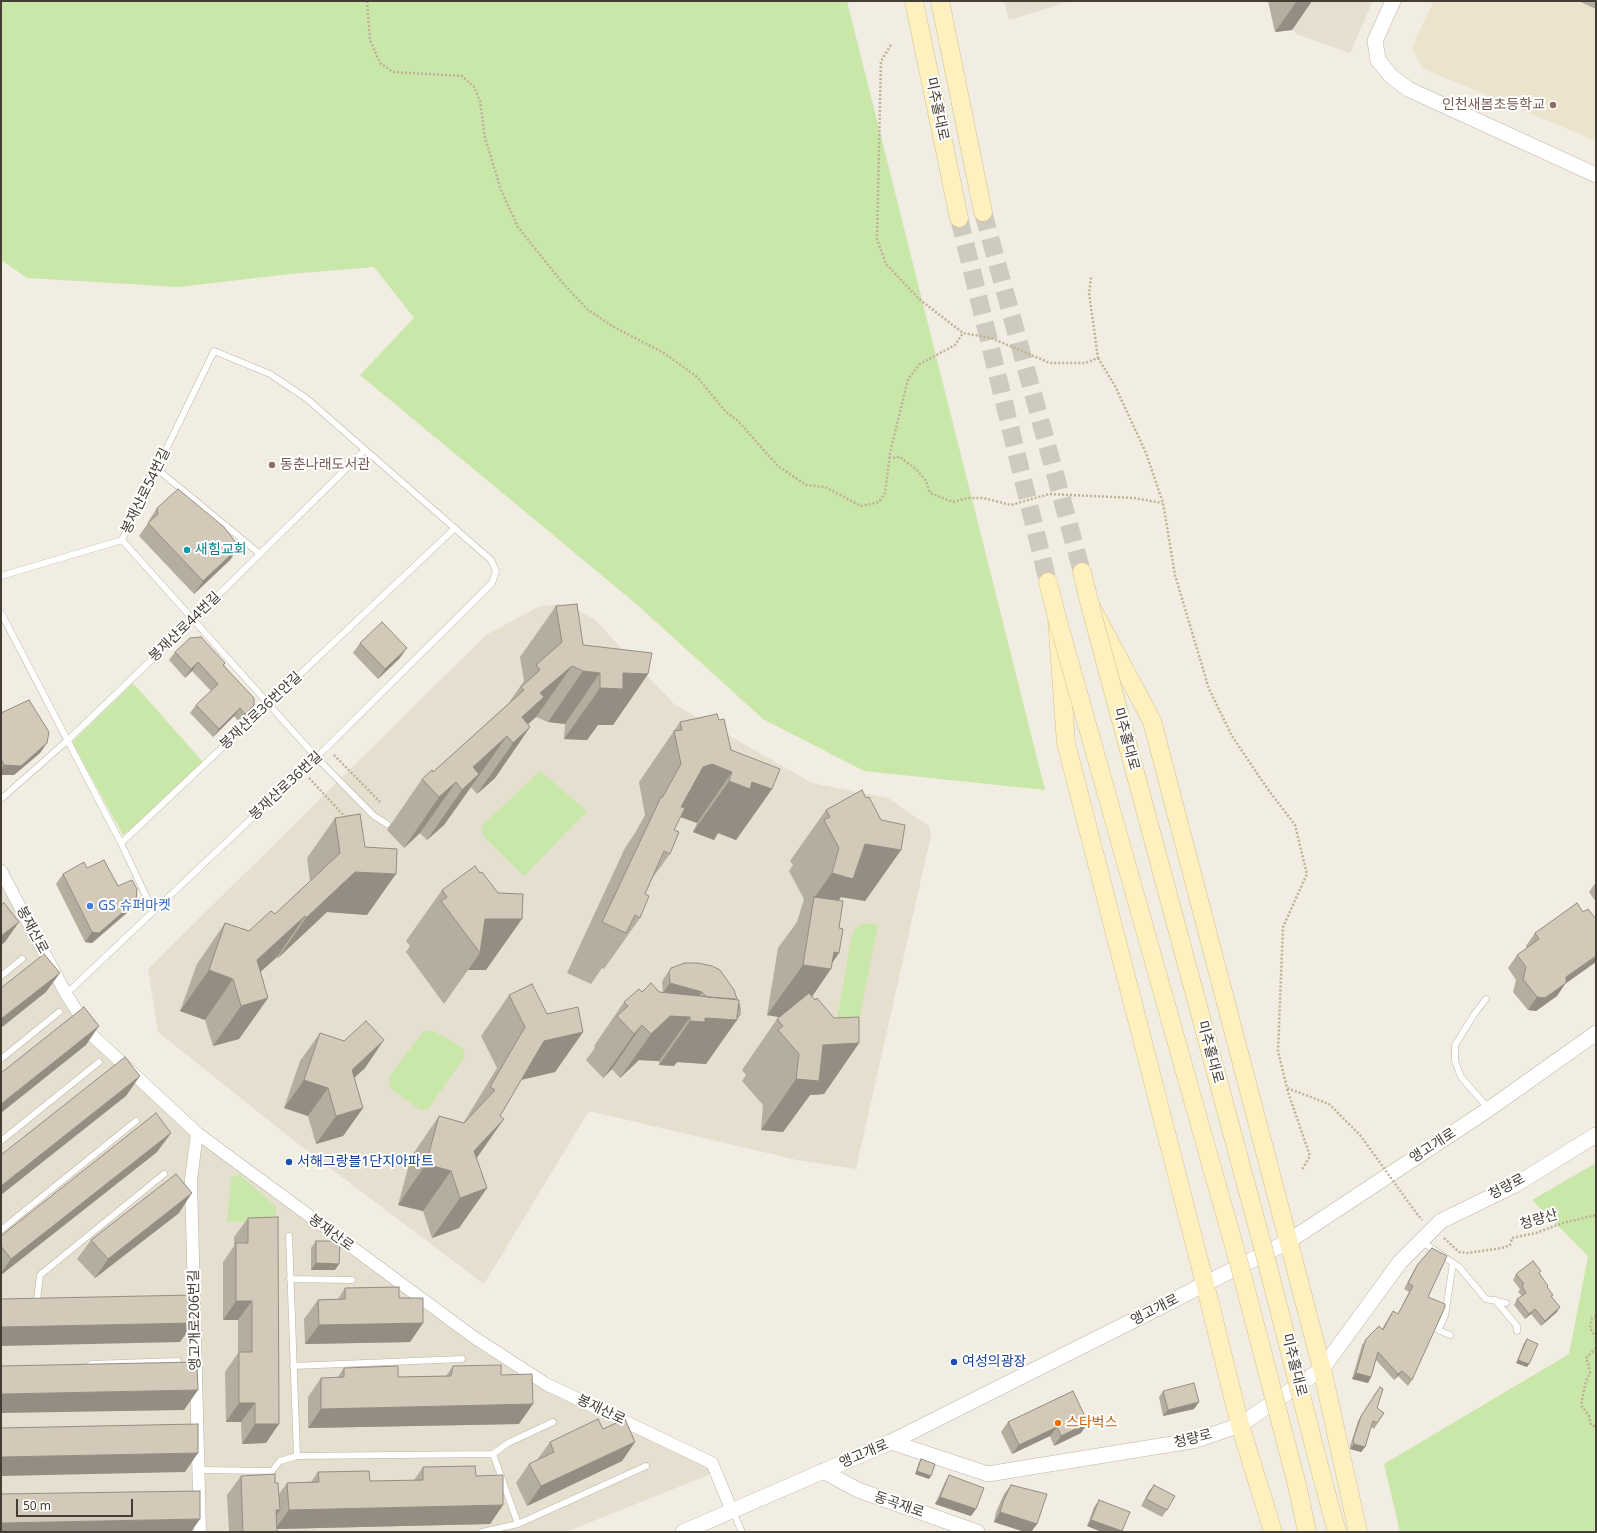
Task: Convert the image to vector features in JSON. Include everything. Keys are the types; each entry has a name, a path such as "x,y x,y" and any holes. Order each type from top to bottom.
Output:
{"main road":[{"name":"미추홀대로","path":"914,1 959,218"},
{"name":"미추홀대로","path":"940,1 983,212"},
{"name":"미추홀대로","path":"1082,572 1266,1255 1337,1532"},
{"name":"미추홀대로","path":"1048,582 1240,1267 1298,1489 1307,1532"},
{"path":"1090,605 1152,721 1322,1369 1358,1532"},
{"path":"1057,618 1066,743 1240,1426 1273,1532"}],"street":[{"path":"1393,1 1375,41 1378,60 1391,76 1408,88 1596,175"},
{"name":"봉재산로","path":"1,871 66,994 93,1036 197,1133 475,1338 546,1384 712,1463 732,1511"},
{"name":"앵고개로","path":"683,1532 890,1442 1289,1241 1489,1109 1596,1033"},
{"name":"앵고개로206번길","path":"197,1133 191,1180 190,1296 200,1532"},
{"name":"청량로","path":"890,1442 988,1474 1197,1440 1240,1426 1322,1369 1400,1262 1441,1221 1515,1185 1596,1135"},
{"name":"동곡재로","path":"823,1472 858,1490 977,1532"}],"lane":[{"name":"봉재산로54번길","path":"1,576 122,540 214,351 270,374 306,398 365,450"},
{"path":"365,450 455,528"},
{"name":"봉재산로44번길","path":"1,799 68,740 194,619 365,450"},
{"path":"157,469 260,554"},
{"name":"봉재산로36번길","path":"66,994 327,747 492,583 496,571 491,560 455,528"},
{"name":"봉재산로36번안길","path":"121,843 455,528"},
{"path":"122,540 316,757 374,816 387,824"},
{"path":"1,613 121,843 153,911"},
{"path":"1,976 22,959"},
{"path":"1486,999 1474,1013 1456,1045 1455,1062 1461,1078 1489,1109"},
{"path":"1,1059 59,1012"},
{"path":"1,1140 99,1062"},
{"path":"1,1230 136,1120"},
{"path":"45,1300 34,1300 40,1275 164,1174"},
{"path":"289,1236 297,1456"},
{"path":"1426,1236 1453,1263 1468,1275 1486,1299 1506,1303"},
{"path":"1450,1335 1438,1330 1445,1316 1453,1263"},
{"path":"290,1279 352,1280"},
{"path":"1495,1300 1517,1326 1517,1331"},
{"path":"294,1366 462,1359"},
{"path":"86,1365 178,1361"},
{"path":"269,1486 272,1471 280,1461 297,1456 493,1454 508,1443 553,1422"},
{"path":"493,1454 518,1524"},
{"path":"482,1532 518,1524 646,1466"},
{"path":"198,1470 272,1471"},
{"path":"732,1511 742,1532"}],"path":[{"path":"367,1 370,40 380,63 393,72 462,76 474,87 480,101 487,146 502,190 518,227 561,281 587,309 612,326 664,353 697,377 726,412 737,420 778,466 806,485 825,487 861,506 879,502 885,493 889,458 908,379 920,364 954,345 963,333"},
{"path":"891,45 881,61 877,239 886,264 920,299 963,333 991,338 1050,363 1085,363 1098,358"},
{"path":"1091,277 1089,293 1098,358 1115,386 1146,453 1163,504 1175,575 1209,689 1232,736 1267,788 1295,825 1307,874 1283,927 1278,1051 1287,1088 1310,1156 1302,1170"},
{"path":"889,458 900,457 917,470 926,482 930,493 953,502 967,498 983,498 1011,505 1049,494 1134,498 1163,504"},
{"path":"327,747 380,802"},
{"path":"302,771 347,819"},
{"name":"청량산","path":"1287,1088 1329,1104 1360,1135 1414,1210 1426,1236 1445,1239 1459,1252 1468,1253 1502,1248 1510,1245 1512,1238 1536,1233 1563,1223 1596,1215"},
{"path":"1596,1316 1592,1318 1590,1328 1596,1337"},
{"path":"1596,1348 1586,1358 1590,1373 1586,1381 1581,1405 1590,1416 1591,1425 1596,1426"}],"shaded area":[{"path":"1004,1 1071,1 1009,20"},
{"path":"1271,1 1373,1 1350,53 1296,34"},
{"name":"인천새봄초등학교","path":"1434,1 1596,1 1596,141 1422,68 1412,47"},
{"name":"서해그랑블1단지아파트","path":"559,604 577,610 594,619 674,704 812,783 888,798 929,826 931,835 856,1169 797,1160 589,1111 484,1284 297,1143 158,1032 148,969 486,635 538,607"},
{"path":"1,869 93,1036 197,1133 546,1384 712,1463 716,1472 566,1532 1,1532"}],"green space":[{"path":"1,1 847,1 1045,790 864,771 763,719 634,602 360,375 414,318 374,267 290,274 179,287 27,278 1,260"},
{"path":"133,683 203,762 145,818 123,835 72,742"},
{"path":"540,771 587,811 524,876 483,836 481,827"},
{"path":"864,923 878,925 856,1035 837,1020 852,934 855,928"},
{"path":"432,1030 463,1048 465,1056 428,1109 420,1110 390,1088 389,1077 423,1032"},
{"path":"1596,1163 1596,1532 1400,1532 1384,1464 1569,1354 1588,1256 1532,1200"},
{"path":"239,1174 276,1207 276,1221 227,1222 231,1178"}],"building":[{"name":"새힘교회","path":"178,489 224,527 239,547 203,581 148,523 158,514 157,508"},
{"path":"577,604 583,645 652,653 648,674 623,673 623,689 600,688 600,673 583,671 572,666 540,693 544,697 522,717 530,727 513,743 507,736 473,767 479,774 462,790 456,782 439,797 422,779 432,770 433,772 524,690 521,687 540,670 536,665 562,642 556,606"},
{"path":"382,622 407,648 385,669 360,643"},
{"path":"201,637 225,663 223,665 254,698 254,705 245,714 240,708 219,729 196,705 218,684 198,662 191,669 175,652 190,638"},
{"path":"29,700 49,732 47,743 21,766 4,765 1,759 1,713"},
{"path":"717,714 719,720 724,719 731,750 780,769 772,789 752,782 750,789 729,781 732,772 712,764 703,767 681,807 685,808 674,830 679,832 670,854 664,851 645,894 649,896 640,918 635,915 626,933 602,922 661,797 662,798 681,764 674,731 682,730 680,722"},
{"path":"862,790 866,798 869,797 881,820 905,825 901,850 865,844 853,879 832,873 839,848 824,820 830,817 826,810"},
{"path":"360,814 365,847 397,849 396,874 355,872 306,918 305,916 257,960 268,998 241,1006 233,979 209,970 225,923 249,931 271,911 275,914 340,853 335,818"},
{"path":"104,860 118,886 132,880 137,889 136,901 99,933 92,932 63,874 84,862 87,868"},
{"path":"475,866 480,873 482,872 498,893 523,894 522,919 485,919 480,953 441,901 447,897 442,890"},
{"path":"814,897 843,901 839,928 843,929 839,953 834,952 831,969 803,965"},
{"path":"4,903 19,922 1,936 1,905"},
{"path":"1577,903 1583,912 1588,909 1596,919 1596,956 1566,977 1566,983 1545,998 1537,997 1523,979 1526,967 1517,955 1539,939 1535,933"},
{"path":"44,954 60,973 1,1019 1,988"},
{"path":"685,963 698,963 712,966 720,970 734,990 737,999 707,997 702,992 670,983 669,972 671,968"},
{"path":"651,983 659,992 739,1000 737,1020 705,1018 705,1022 690,1021 690,1017 670,1016 651,1034 642,1025 634,1034 617,1016 628,1006 624,1002 639,989 642,992"},
{"path":"532,984 547,1014 578,1007 583,1032 544,1041 500,1116 504,1119 474,1151 487,1188 460,1198 451,1171 426,1164 439,1116 464,1123 495,1090 490,1087 525,1027 509,995"},
{"path":"809,993 815,1000 817,998 834,1018 859,1017 859,1043 823,1045 819,1081 796,1079 799,1054 778,1030 783,1026 777,1019"},
{"path":"739,1004 740,1015 737,1017"},
{"path":"84,1007 99,1026 1,1104 1,1073"},
{"path":"366,1021 384,1040 352,1070 363,1108 336,1116 328,1088 304,1080 320,1033 344,1041"},
{"path":"125,1057 140,1076 1,1186 1,1155"},
{"path":"156,1113 171,1133 11,1259 1,1246 1,1236"},
{"path":"176,1174 192,1193 108,1259 91,1240"},
{"path":"278,1217 279,1424 255,1424 255,1403 239,1403 239,1352 252,1352 252,1301 236,1301 236,1243 248,1243 248,1218"},
{"path":"316,1241 340,1241 339,1264 316,1263"},
{"path":"1432,1248 1447,1256 1428,1297 1445,1304 1445,1307 1412,1380 1402,1371 1398,1374 1378,1352 1371,1377 1356,1373 1366,1339 1379,1326 1383,1330 1393,1311 1398,1314 1413,1286 1408,1283 1418,1264"},
{"path":"1533,1261 1541,1271 1539,1273 1553,1295 1551,1296 1560,1307 1545,1321 1535,1309 1529,1314 1517,1299 1526,1293 1522,1286 1524,1284 1516,1274"},
{"path":"399,1287 399,1298 423,1298 423,1323 319,1325 318,1300 345,1299 345,1288"},
{"path":"193,1295 194,1323 1,1327 1,1299"},
{"path":"1527,1339 1538,1344 1529,1364 1518,1360"},
{"path":"197,1362 198,1390 1,1394 1,1366"},
{"path":"501,1365 501,1375 532,1374 533,1404 321,1409 321,1378 344,1377 344,1368 398,1366 398,1377 451,1376 453,1366"},
{"path":"1194,1383 1199,1402 1168,1410 1163,1391"},
{"path":"1380,1387 1383,1389 1377,1408 1384,1413 1377,1423 1373,1421 1365,1447 1354,1444 1353,1440 1361,1416"},
{"path":"1073,1391 1088,1423 1061,1436 1057,1427 1019,1445 1008,1422"},
{"path":"598,1419 603,1429 625,1419 635,1442 541,1486 529,1464 554,1452 550,1442"},
{"path":"198,1424 198,1453 1,1457 1,1428"},
{"path":"921,1459 935,1464 931,1476 917,1471"},
{"path":"475,1466 476,1476 503,1475 503,1505 289,1510 287,1483 319,1482 318,1472 369,1471 370,1481 423,1480 423,1467"},
{"path":"275,1474 275,1483 278,1483 280,1510 276,1510 277,1532 243,1532 241,1476"},
{"path":"949,1475 984,1488 976,1509 940,1497"},
{"path":"1011,1485 1047,1494 1037,1524 1000,1512"},
{"path":"1154,1485 1175,1496 1167,1510 1146,1499"},
{"path":"200,1491 200,1519 1,1523 1,1494"},
{"path":"1099,1500 1130,1512 1122,1531 1091,1520"}],"tunnel":[{"path":"983,212 1082,572"},
{"path":"959,218 1048,582"}],"place":[{"name":"인천새봄초등학교","path":"1553,105"},
{"name":"동춘나래도서관","path":"272,465"},
{"name":"새힘교회","path":"187,550"},
{"name":"GS 슈퍼마켓","path":"90,906"},
{"name":"서해그랑블1단지아파트","path":"289,1162"},
{"name":"여성의광장","path":"954,1362"},
{"name":"스타벅스","path":"1058,1423"}]}
